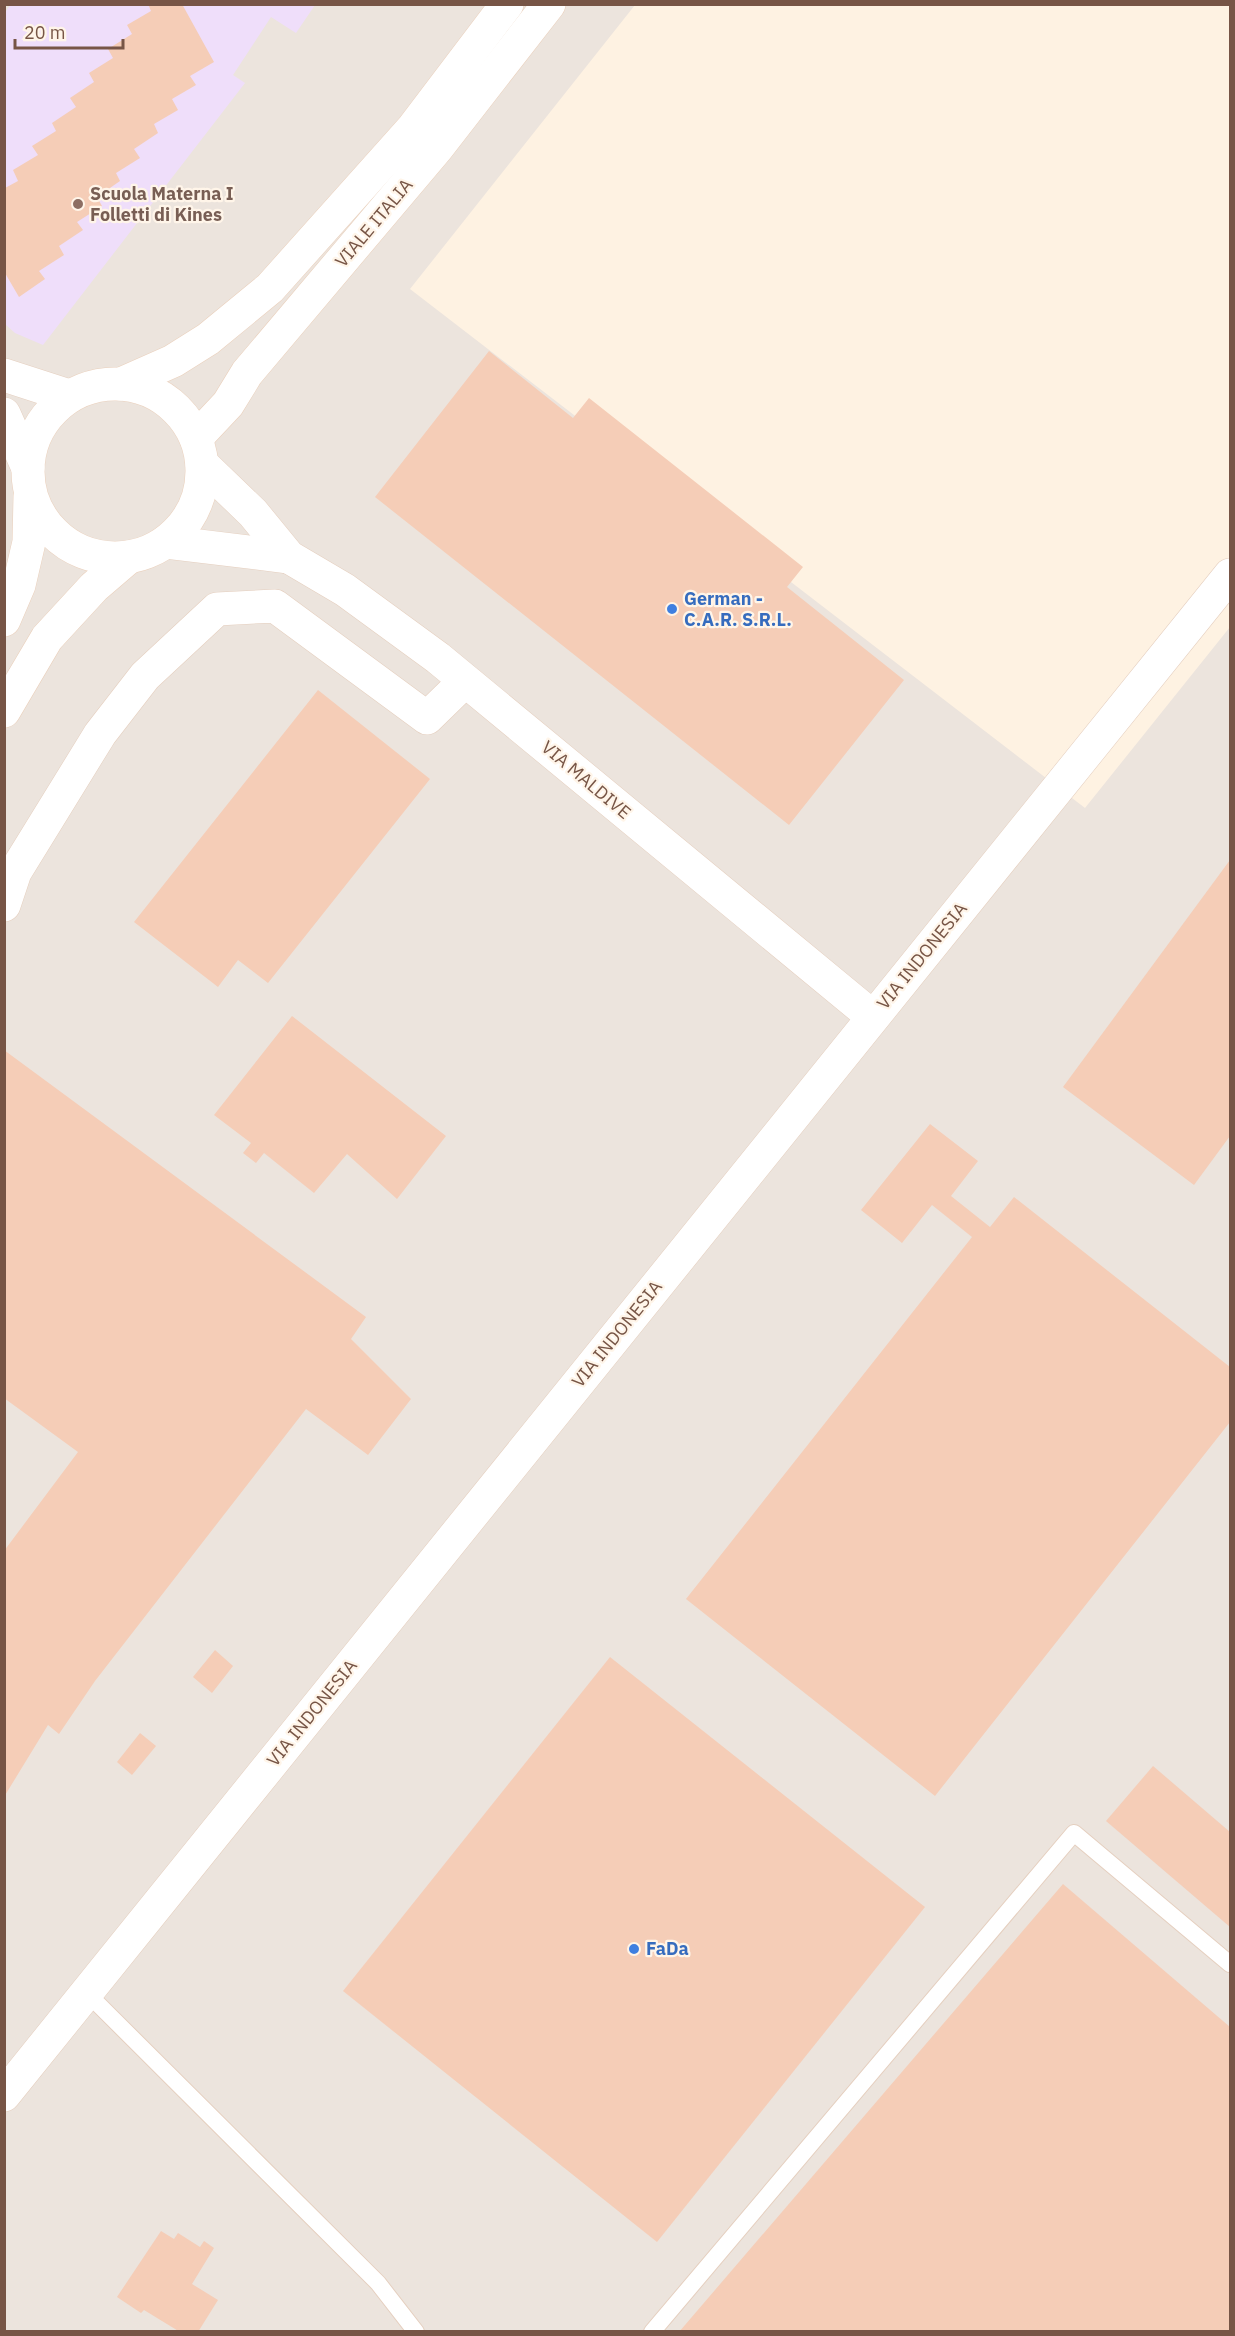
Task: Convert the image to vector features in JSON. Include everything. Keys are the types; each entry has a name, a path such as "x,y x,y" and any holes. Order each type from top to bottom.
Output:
{"street":[{"name":"VIALE ITALIA","path":"121,384 173,361 208,339 270,288 413,128 507,4"},
{"name":"VIALE ITALIA","path":"199,451 247,373 437,148 549,4"},
{"path":"4,375 69,396"},
{"path":"4,414 29,481 38,514 67,544 84,553 103,558 129,557 148,552 166,542 178,531 197,501 201,483 199,451 185,418 161,397 142,388 121,384 93,386 69,396 41,424 30,452 29,481 29,542 19,585 4,620"},
{"name":"VIA MALDIVE","path":"199,451 289,557 345,591 465,681 873,1017"},
{"name":"VIA MALDIVE","path":"166,542 289,557"},
{"path":"4,711 47,638 94,587 129,557"},
{"name":"VIA INDONESIA","path":"4,2095 1230,575"},
{"path":"4,905 15,872 100,734 145,676 217,609 275,606 427,718 465,681"}],"lane":[{"path":"652,2331 1074,1833 1230,1964"},
{"path":"87,1994 378,2283 416,2331"}],"shaded area":[{"name":"Scuola Materna I Folletti di Kines","path":"11,4 315,5 296,33 271,17 233,75 245,83 43,345 15,333 5,324 4,14"},
{"path":"5,5 635,5 410,289 1085,808 1230,627 1230,2331 5,2332"}],"building":[{"path":"148,4 182,4 214,62 190,76 196,85 172,99 178,110 154,124 158,133 134,149 140,158 116,173 120,181 97,197 102,206 77,222 83,230 59,246 64,255 39,271 45,279 19,297 5,273 5,188 18,181 13,170 38,155 32,146 56,131 52,123 76,107 70,98 94,82 89,73 113,58 108,49 132,34 127,25 151,11"},
{"path":"489,351 573,418 589,398 803,567 787,587 904,680 789,825 375,497"},
{"path":"318,690 430,779 268,983 238,960 218,987 134,922"},
{"path":"1230,860 1230,1136 1194,1185 1063,1087"},
{"path":"292,1016 446,1136 397,1199 347,1154 314,1193 264,1153 256,1163 243,1153 251,1143 214,1115"},
{"path":"4,1050 366,1317 351,1339 411,1399 368,1455 306,1409 95,1681 59,1734 48,1725 4,1797 4,1551 78,1452 4,1398"},
{"path":"930,1124 978,1161 951,1196 990,1227 1014,1197 1230,1367 1230,1422 935,1796 686,1599 972,1237 932,1205 902,1243 861,1210"},
{"path":"215,1650 233,1666 212,1693 193,1677"},
{"name":"FaDa","path":"610,1657 925,1907 657,2242 343,1991"},
{"path":"140,1733 156,1746 132,1775 117,1762"},
{"path":"1153,1766 1230,1832 1230,1927 1106,1821"},
{"path":"1063,1884 1230,2027 1230,2332 679,2332"},
{"path":"161,2231 174,2239 178,2233 200,2247 204,2241 214,2248 192,2284 218,2300 198,2332 180,2332 144,2310 141,2313 117,2297"}],"place":[{"name":"Scuola Materna I Folletti di Kines","path":"78,204"},
{"name":"German - C.A.R. S.R.L.","path":"672,609"},
{"name":"FaDa","path":"634,1949"}]}
